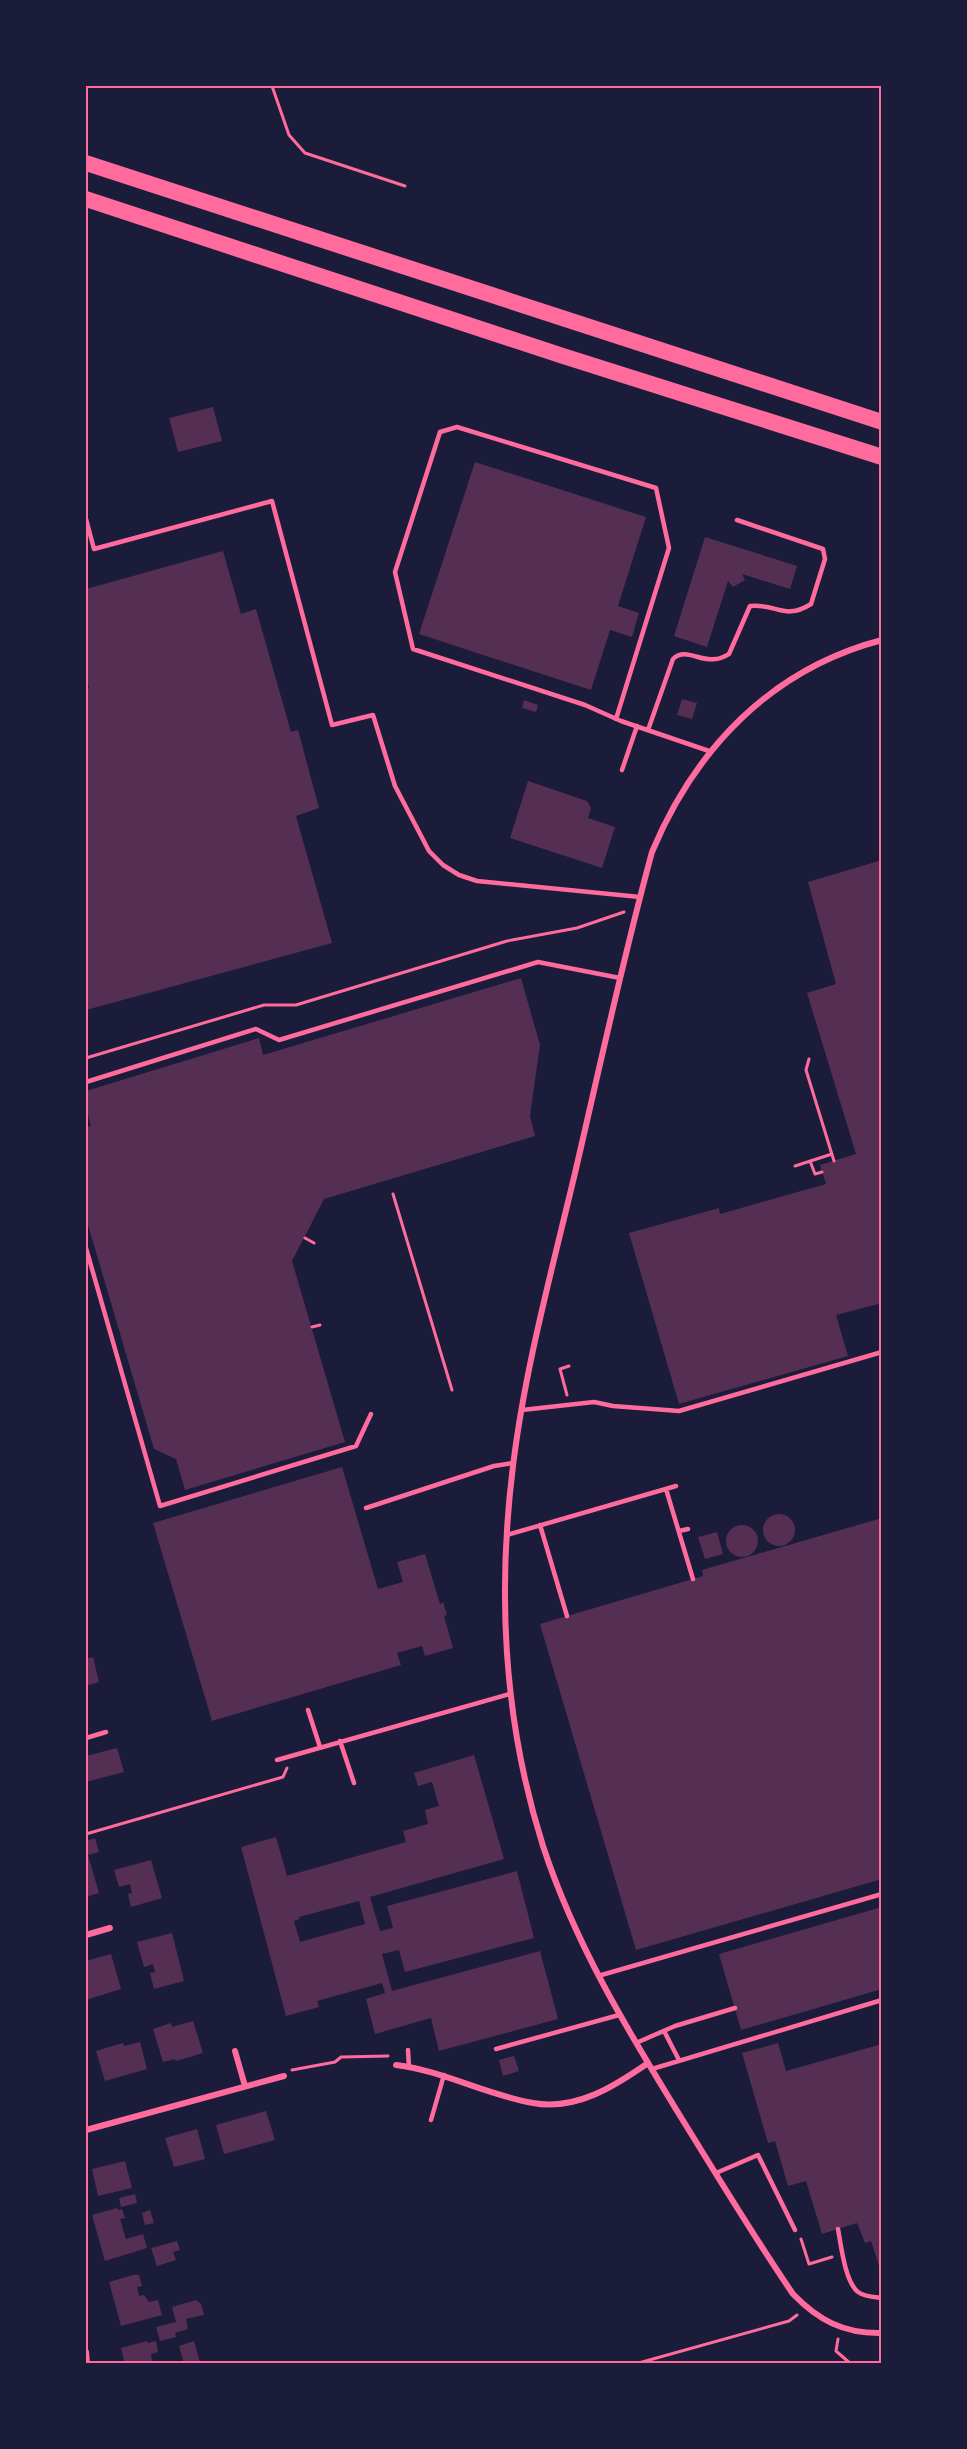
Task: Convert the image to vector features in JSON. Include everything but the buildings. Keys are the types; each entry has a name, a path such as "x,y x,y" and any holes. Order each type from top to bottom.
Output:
{"highway":[{"path":"86,163 882,422"},
{"path":"86,199 563,356 882,457"}],"street":[{"path":"882,640 840,654 796,677 752,708 709,751 686,786 652,852 562,1224 522,1410 513,1463 504,1610 510,1694 519,1752 544,1847 577,1934 598,1976 619,2015 780,2276 806,2308 839,2328 855,2332 882,2333"},
{"path":"86,1935 110,1928"},
{"path":"235,2051 245,2086"},
{"path":"396,2065 444,2075 535,2104 561,2103 602,2092 650,2066"},
{"path":"86,2130 284,2076"},
{"path":"86,2352 87,2364"}],"lane":[{"path":"615,719 669,548 656,488 457,427 440,432 395,572 413,649 585,705 615,719 709,751"},
{"path":"86,519 94,549 272,501 332,726 373,715 395,786 429,851 443,865 459,875 477,881 640,897"},
{"path":"648,730 673,659 678,654 684,653 707,660 729,654 750,606 761,605 787,613 799,612 811,604 825,560 822,549 737,520"},
{"path":"622,770 637,726"},
{"path":"86,1082 256,1029 279,1040 538,962 620,978"},
{"path":"86,1248 160,1506 356,1446 371,1414"},
{"path":"522,1410 594,1402 613,1406 679,1411 882,1352"},
{"path":"366,1508 494,1466 513,1463"},
{"path":"507,1535 676,1486"},
{"path":"666,1489 693,1579"},
{"path":"540,1525 567,1616"},
{"path":"679,1531 688,1529"},
{"path":"277,1760 510,1694"},
{"path":"308,1710 320,1747"},
{"path":"86,1738 106,1732"},
{"path":"340,1741 354,1783"},
{"path":"598,1976 882,1894"},
{"path":"650,2066 679,2060 882,2000"},
{"path":"636,2043 664,2031 735,2008"},
{"path":"496,2049 619,2015"},
{"path":"664,2031 679,2060"},
{"path":"408,2050 409,2067"},
{"path":"431,2120 444,2075"},
{"path":"716,2173 758,2155 795,2230"},
{"path":"838,2229 842,2254 852,2286 859,2293 882,2298"}],"path":[{"path":"272,86 289,135 304,153 405,186"},
{"path":"86,1058 264,1005 296,1005 507,941 577,928 637,907"},
{"path":"809,1059 806,1070 834,1161"},
{"path":"795,1166 832,1154"},
{"path":"810,1161 815,1174 822,1172"},
{"path":"393,1194 452,1390"},
{"path":"305,1238 315,1243"},
{"path":"312,1327 320,1325"},
{"path":"568,1405 560,1369 569,1366"},
{"path":"86,1834 283,1777 292,1756"},
{"path":"284,2076 289,2071 335,2062 341,2057 388,2056 396,2065"},
{"path":"802,2241 809,2264 842,2254"},
{"path":"635,2364 789,2321 806,2308"},
{"path":"839,2328 836,2351 851,2364"}]}
